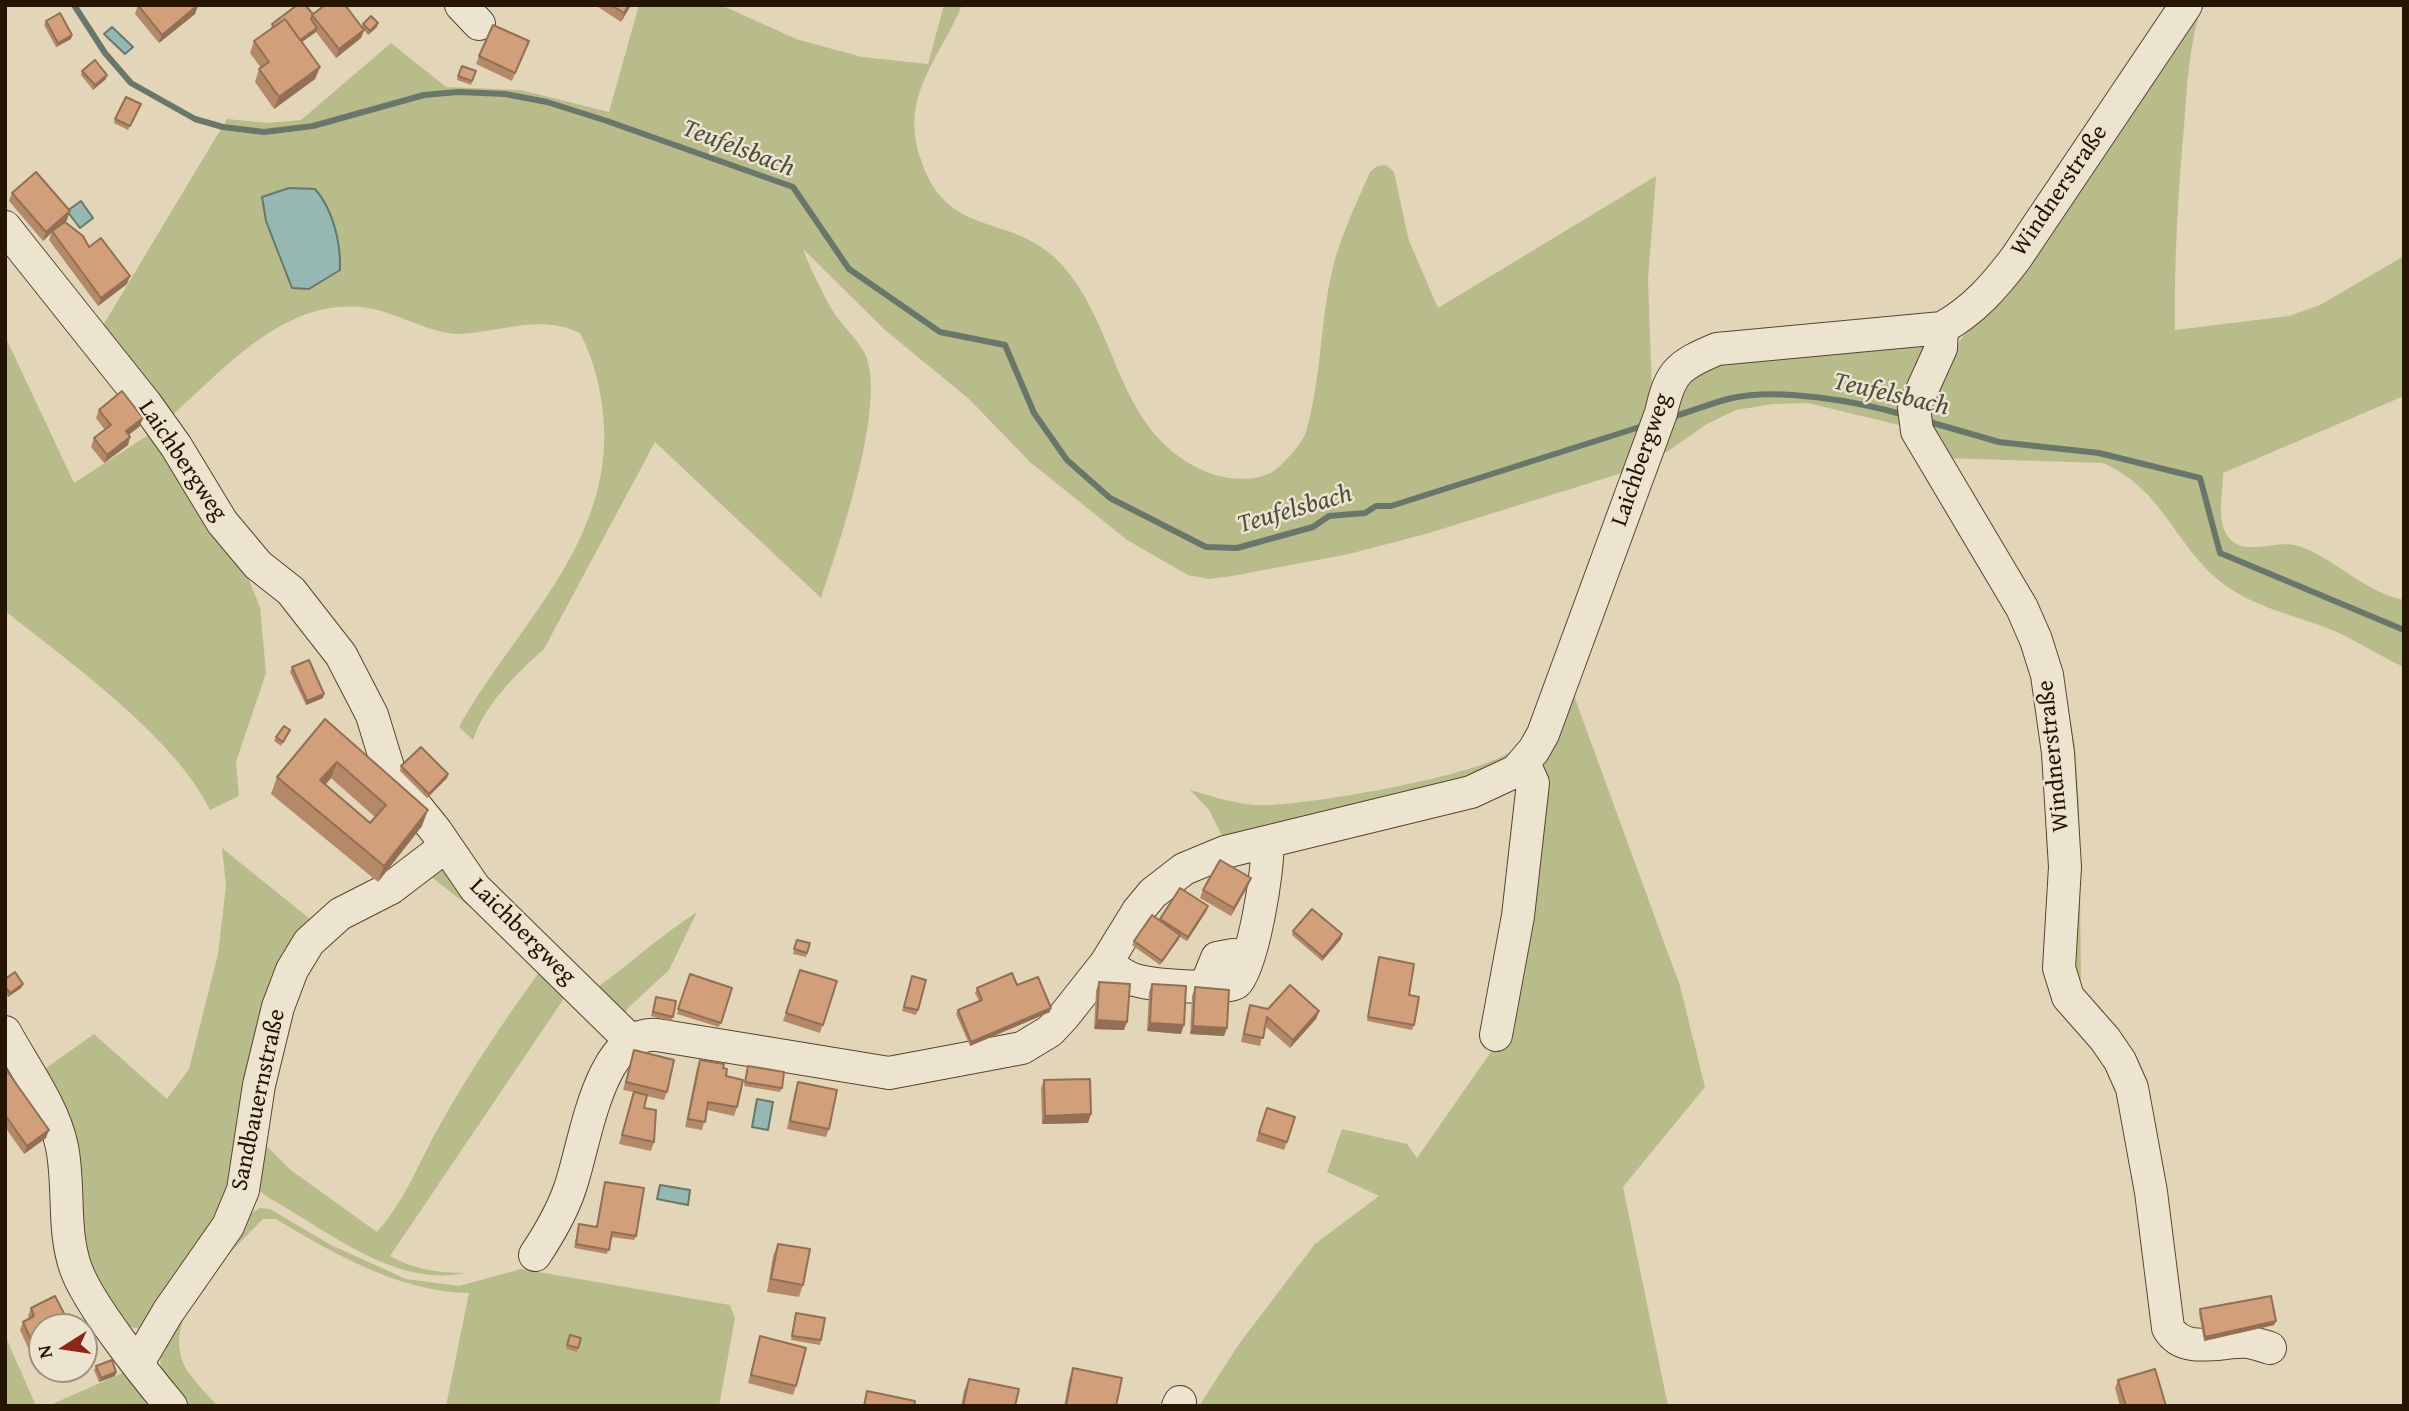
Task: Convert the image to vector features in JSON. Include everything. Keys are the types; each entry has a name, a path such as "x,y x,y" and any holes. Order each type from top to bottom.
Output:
{"street":[{"name":"Windnerstraße","path":"2186,5 2016,258 1989,293 1964,315 1942,328 1941,348 1915,420 2022,608 2047,675 2054,708 2063,813 2065,867 2059,968 2068,997 2112,1050 2132,1088 2154,1215 2168,1328 2176,1338 2190,1344 2249,1342 2270,1348"},
{"name":"Laichbergweg","path":"5,227 146,404 176,446 222,522 258,565 291,592 341,655 372,715 390,774 475,888 629,1040 657,1035 865,1070 901,1072 1004,1053 1035,1041 1064,1016 1106,963 1138,911 1168,880 1205,859 1471,792 1506,776 1524,763 1548,721 1657,424 1669,381 1687,362 1717,349 1942,328"},
{"path":"1496,1035 1518,916 1533,783 1524,763"},
{"path":"1106,963 1141,982 1205,987 1232,986 1238,982 1247,958 1267,876 1268,842"},
{"name":"Sandbauernstraße","path":"138,1363 228,1226 243,1190 258,1085 278,1007 292,970 309,942 340,914 391,888 446,846"},
{"path":"5,1031 51,1117 61,1144 66,1211 76,1270 90,1296 171,1406"},
{"path":"535,1255 571,1188 597,1093 620,1050 629,1040"}],"green space":[{"path":"639,5 721,5 796,39 862,57 928,64 944,5 962,5 925,78 915,114 915,135 920,157 931,183 945,201 960,213 1035,243 1053,256 1075,282 1093,312 1120,376 1155,434 1181,458 1215,475 1229,478 1244,479 1272,472 1304,437 1315,393 1335,258 1370,172 1377,166 1386,165 1394,172 1409,241 1438,308 1656,176 1648,280 1652,390 1647,432 1545,716 1508,768 1226,843 1209,810 1190,790 1249,804 1292,803 1430,779 1463,771 1510,752 1524,740 1534,724 1625,472 1429,533 1349,554 1232,576 1208,579 1188,575 1127,540 1030,462 969,399 885,330 803,249 830,305 865,354 870,376 866,439 848,511 821,598 655,442 544,649 512,679 493,702 473,740 459,727 554,585 592,510 602,469 604,425 597,378 580,333 535,324 460,334 438,331 368,308 338,307 309,313 257,341 167,420 99,332 227,119 268,123 301,120 391,43 446,87 521,90 609,112"},
{"path":"2194,5 2202,5 2191,50 2186,96 2177,228 2175,330 2289,316 2320,305 2404,256 2404,396 2223,473 2223,526 2226,534 2238,545 2299,546 2376,590 2404,600 2404,667 2341,634 2270,608 2228,587 2200,562 2153,500 2123,474 2103,463 1944,458 2061,673 2075,746 2079,805 2081,985 2065,971 2058,713 1933,452 1925,403 1934,378"},
{"path":"5,336 74,483 156,430 246,573 260,607 266,673 236,762 239,796 210,810 194,783 147,729 89,677 5,611"},
{"path":"1931,338 1936,350 1910,396 1903,425 1910,426 1919,446 2014,601 2036,655 2046,692 2053,730 2058,807 2054,962 2049,957 2054,879 2053,797 2044,715 2035,677 2023,640 1997,585 1903,426 1808,403 1773,404 1736,410 1707,424 1658,458 1573,693 1680,986 1705,1087 1623,1187 1668,1406 1199,1406 1239,1344 1315,1244 1379,1196 1327,1172 1342,1129 1407,1144 1417,1158 1502,1036 1529,907 1539,763 1566,699 1649,461 1677,391 1696,369 1713,362"},
{"path":"222,848 315,923 235,1183 210,1235 141,1329 126,1326 94,1286 39,1073 94,1034 167,1099 189,1069 218,954 226,886"},
{"path":"435,867 451,870 498,926 569,991 390,1256 426,1269 465,1273 439,1275 413,1272 388,1264 338,1240 261,1192 257,1188 253,1170 260,1109 277,1035 288,1001 307,956 333,929 365,911 317,947 295,987 272,1070 264,1144 292,1171 377,1232 403,1196 437,1130 474,1068 542,968 491,923 426,873"},
{"path":"697,912 669,970 627,1009 623,1019 595,989"},
{"path":"260,1208 270,1209 331,1245 406,1279 459,1286 521,1269 730,1305 735,1318 719,1406 446,1406 469,1293 443,1291 393,1278 344,1258 276,1219 263,1219 232,1250 200,1289 187,1310 180,1332 180,1353 189,1373 218,1406 179,1406 161,1377 160,1350 244,1217"},
{"path":"5,1335 36,1406 5,1406"},
{"path":"129,1370 151,1406 48,1406"}],"water":[{"path":"112,27 133,47 125,54 104,34"},
{"path":"289,188 315,189 327,206 337,238 340,270 309,289 292,288 266,221 262,197"},
{"path":"81,201 93,218 80,228 67,211"},
{"path":"757,1099 773,1102 768,1130 752,1127"},
{"path":"660,1185 690,1190 688,1205 657,1199"}],"building":[{"path":"138,5 198,5 162,35"},
{"path":"297,5 305,5 313,14 311,19 317,28 300,40 285,19 274,27 272,24"},
{"path":"325,5 345,5 364,30 339,49 312,15"},
{"path":"611,5 629,5 624,13"},
{"path":"60,13 72,35 58,43 46,21"},
{"path":"371,16 378,23 370,31 363,24"},
{"path":"285,19 320,67 279,97 259,69 269,62 254,41"},
{"path":"493,25 529,41 515,73 479,56"},
{"path":"95,60 107,75 95,85 82,71"},
{"path":"462,66 476,71 472,81 458,76"},
{"path":"126,97 141,104 130,126 115,119"},
{"path":"36,172 70,211 46,232 12,193"},
{"path":"65,222 83,236 89,247 101,238 130,276 101,298 52,231"},
{"path":"122,391 143,418 126,431 130,437 107,455 94,438 111,425 99,410"},
{"path":"309,660 324,694 307,701 292,667"},
{"path":"325,719 428,810 384,866 277,777","holes":["337,762 386,805 370,823 320,780"]},
{"path":"284,726 290,730 283,742 276,737"},
{"path":"421,747 448,774 429,794 401,766"},
{"path":"1220,860 1251,878 1234,908 1203,890"},
{"path":"1180,888 1208,906 1188,937 1160,919"},
{"path":"1312,909 1342,934 1323,957 1293,931"},
{"path":"1152,915 1180,935 1162,961 1134,941"},
{"path":"797,940 810,943 807,953 794,949"},
{"path":"1379,957 1414,964 1409,995 1419,997 1414,1025 1368,1017"},
{"path":"800,970 837,981 823,1025 786,1013"},
{"path":"15,972 23,984 10,993 5,986 5,979"},
{"path":"1012,973 1017,985 1038,977 1051,1008 971,1042 958,1010 982,1000 977,988"},
{"path":"690,974 732,988 721,1023 678,1009"},
{"path":"912,976 926,980 918,1010 904,1007"},
{"path":"1099,982 1130,984 1127,1022 1097,1020"},
{"path":"1152,984 1186,986 1184,1025 1150,1023"},
{"path":"1290,985 1319,1011 1293,1040 1267,1017 1263,1038 1244,1034 1250,1005 1268,1009"},
{"path":"1195,987 1229,990 1227,1028 1193,1026"},
{"path":"656,997 676,1001 673,1017 653,1012"},
{"path":"634,1050 674,1060 667,1092 626,1082"},
{"path":"700,1060 724,1064 723,1068 727,1069 726,1076 743,1080 737,1107 708,1102 705,1122 688,1119"},
{"path":"748,1066 784,1072 782,1088 745,1082"},
{"path":"5,1068 49,1130 27,1146 5,1115"},
{"path":"1090,1079 1091,1114 1045,1116 1044,1080"},
{"path":"798,1082 837,1090 829,1129 790,1121"},
{"path":"634,1092 647,1095 644,1108 656,1110 654,1142 622,1135"},
{"path":"1267,1108 1295,1117 1287,1142 1259,1133"},
{"path":"605,1182 644,1188 636,1236 612,1232 609,1250 576,1244 579,1224 597,1227"},
{"path":"778,1244 810,1249 803,1285 771,1279"},
{"path":"55,1296 64,1313 33,1313 31,1308"},
{"path":"2271,1296 2276,1321 2205,1337 2200,1309"},
{"path":"796,1313 825,1318 821,1340 792,1336"},
{"path":"28,1319 28,1333 23,1322"},
{"path":"570,1335 581,1338 578,1348 567,1345"},
{"path":"760,1336 806,1348 796,1386 751,1375"},
{"path":"112,1360 116,1372 101,1378 98,1365"},
{"path":"1073,1368 1122,1378 1116,1406 1066,1406"},
{"path":"2155,1369 2166,1406 2126,1406 2118,1380"},
{"path":"969,1379 1019,1389 1015,1406 963,1406"},
{"path":"867,1391 915,1401 914,1406 864,1406"}],"waterway":[{"name":"Teufelsbach","path":"74,5 105,53 131,83 195,119 223,127 264,132 313,126 424,95 458,92 505,94 547,102 607,121 793,187 849,269 940,332 1005,345 1034,413 1067,460 1110,498 1206,547 1237,548 1313,527 1329,516 1365,513 1376,506 1391,506 1646,425"},
{"name":"Teufelsbach","path":"1669,418 1732,398 1772,394 1842,401 1905,415"},
{"name":"Teufelsbach","path":"1926,421 1999,442 2099,453 2200,478 2220,553 2404,630"}]}
